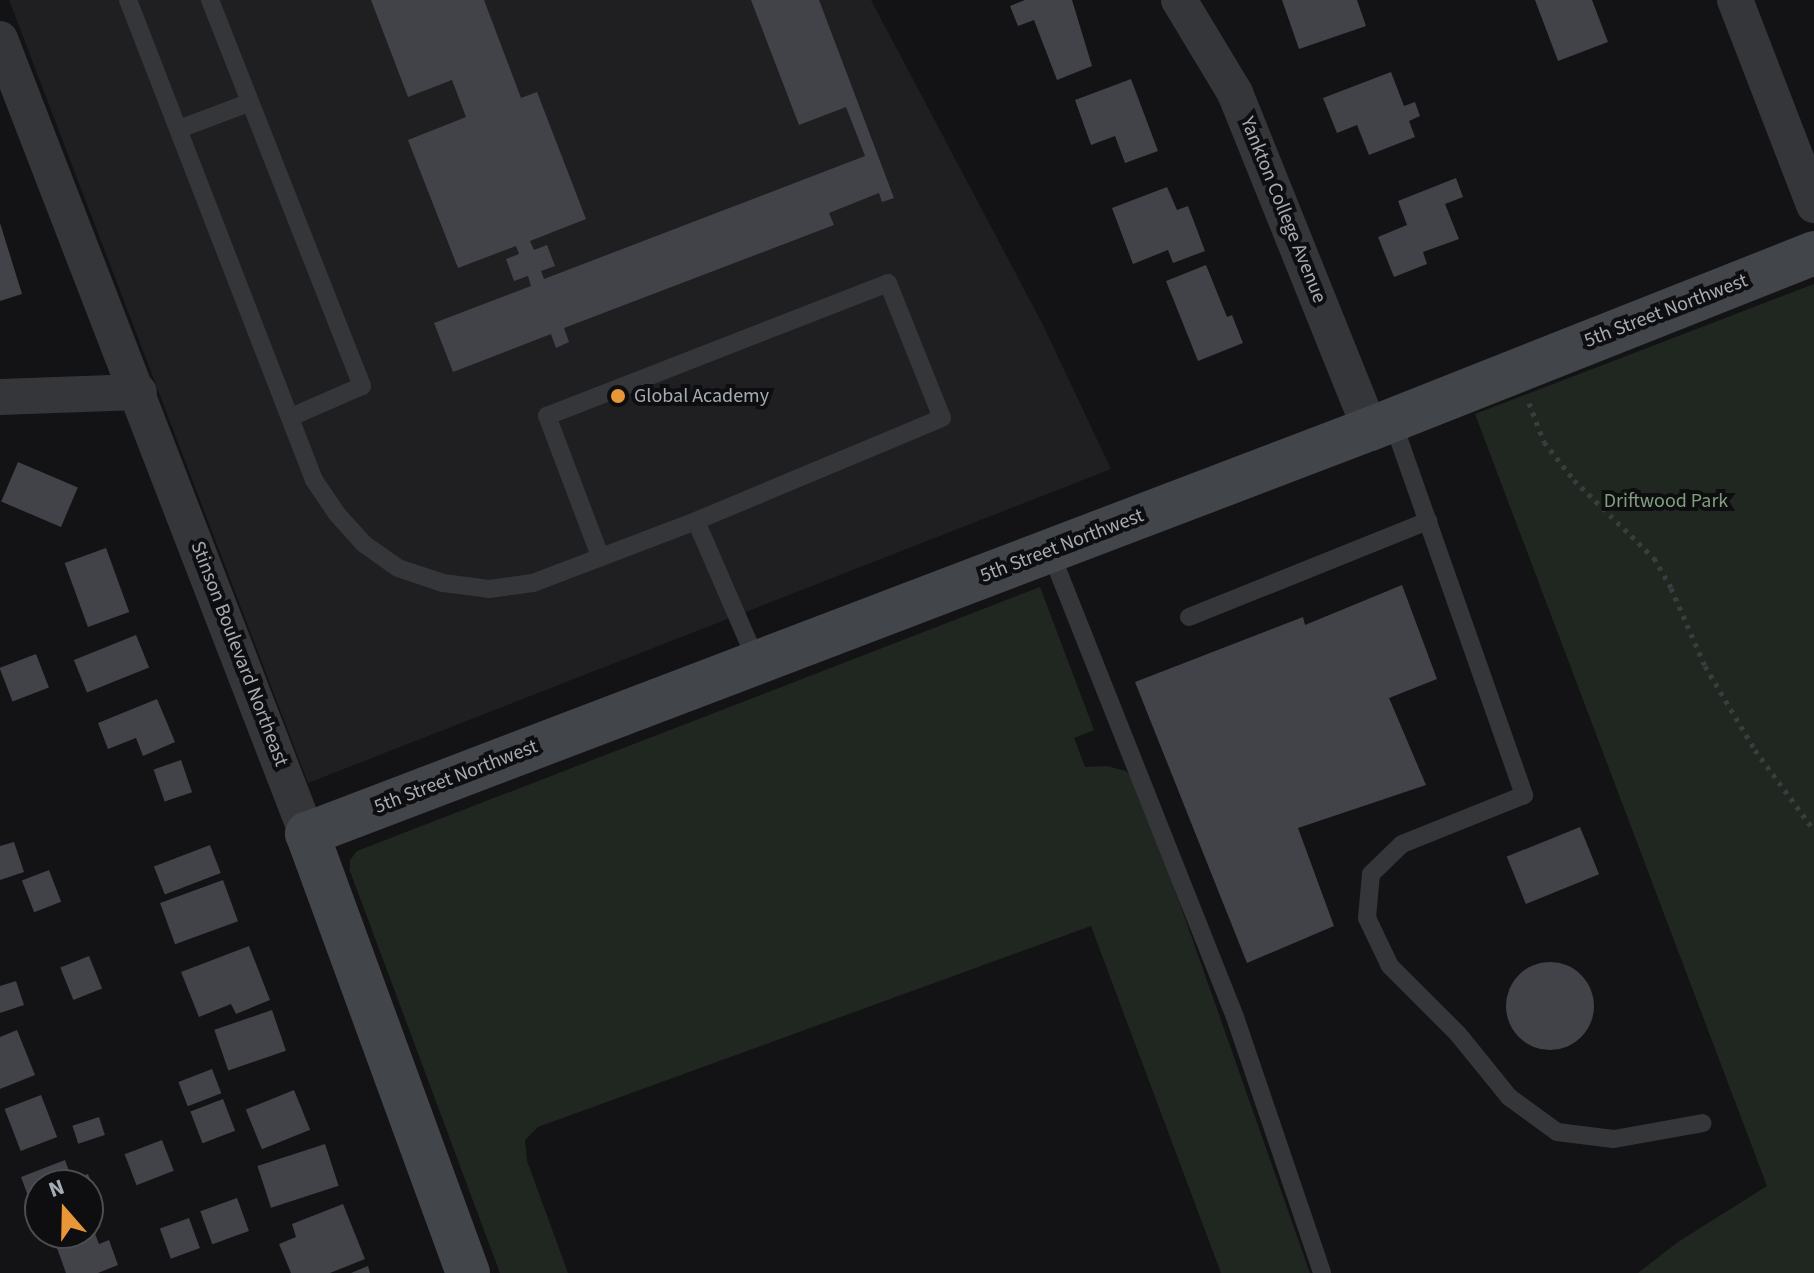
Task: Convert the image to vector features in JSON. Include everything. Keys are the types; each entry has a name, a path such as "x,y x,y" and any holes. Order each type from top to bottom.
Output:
{"street":[{"name":"Yankton College Avenue","path":"1179,0 1235,93 1381,424"},
{"path":"1735,0 1814,205"},
{"name":"Stinson Boulevard Northeast","path":"0,39 139,392 307,834 468,1273"},
{"name":"5th Street Northwest","path":"307,834 1381,424 1814,253"},
{"path":"0,397 139,392"}],"lane":[{"path":"128,0 314,480 337,514 364,544 398,568 443,583 489,589 533,583 696,521 942,418 888,283 547,416 600,556"},
{"path":"210,0 362,386 291,417"},
{"path":"179,129 248,103"},
{"path":"1381,424 1428,521 1524,795 1402,844 1371,874 1367,918 1390,966 1458,1034 1509,1097 1557,1132 1614,1139 1703,1123"},
{"path":"696,521 757,662"},
{"path":"1189,617 1428,521"},
{"path":"1050,551 1235,1017 1322,1273"}],"path":[{"path":"1517,369 1544,442 1574,480 1654,558 1712,678 1755,750 1814,830"}],"shaded area":[{"name":"Global Academy","path":"9,0 871,0 1042,323 1111,469 308,783"}],"green space":[{"name":"Driftwood Park","path":"1814,284 1814,1273 1638,1273 1678,1242 1767,1186 1475,414"},
{"path":"1040,587 1094,730 1074,738 1085,767 1107,766 1126,771 1137,782 1310,1273 1221,1273 1091,926 538,1127 525,1140 527,1161 568,1273 500,1273 350,871 350,860 357,851"}],"building":[{"path":"371,0 484,0 521,98 537,92 586,219 530,241 534,250 547,245 555,266 541,271 544,279 865,156 846,107 799,125 751,0 819,0 894,198 882,202 879,193 829,213 834,225 564,328 569,342 556,348 551,334 453,372 434,323 531,286 528,276 514,281 506,259 519,254 516,246 458,268 408,140 466,117 452,80 408,97"},
{"path":"1025,0 1072,0 1092,66 1057,80 1034,20 1018,26 1010,6"},
{"path":"1282,0 1357,0 1366,26 1299,49"},
{"path":"1535,0 1592,0 1608,42 1558,61"},
{"path":"1391,72 1404,106 1415,102 1420,116 1409,121 1415,137 1369,155 1357,125 1337,133 1323,98"},
{"path":"1131,79 1158,151 1125,163 1115,136 1091,145 1075,100"},
{"path":"1456,178 1463,197 1445,204 1459,239 1423,252 1427,264 1394,277 1378,237 1407,225 1398,201"},
{"path":"1167,187 1177,210 1188,206 1205,251 1173,263 1168,250 1133,264 1112,208"},
{"path":"0,223 22,294 0,301"},
{"path":"1206,265 1227,317 1232,315 1243,343 1198,361 1166,281"},
{"path":"18,462 78,487 61,527 1,502"},
{"path":"106,548 129,612 88,627 65,563"},
{"path":"1402,585 1437,679 1389,698 1426,785 1298,828 1334,926 1247,963 1135,682 1303,617 1305,625"},
{"path":"136,635 149,667 87,693 74,660"},
{"path":"36,654 49,688 12,702 0,668"},
{"path":"157,699 175,742 143,756 136,738 108,749 98,723"},
{"path":"181,760 192,792 165,802 154,769"},
{"path":"1580,827 1599,874 1526,904 1507,857"},
{"path":"14,842 24,872 0,880 0,846"},
{"path":"210,845 221,873 165,895 154,867"},
{"path":"49,870 61,902 34,912 22,880"},
{"path":"223,880 238,921 175,944 160,903"},
{"path":"249,946 270,1000 236,1014 231,1004 199,1017 181,972"},
{"path":"89,956 102,988 73,1000 60,968"},
{"path":"1550,962 1567,965 1581,975 1591,989 1594,1006 1591,1023 1581,1037 1567,1047 1550,1050 1533,1047 1519,1037 1509,1023 1506,1006 1509,989 1519,975 1533,965"},
{"path":"16,981 24,1005 0,1013 0,986"},
{"path":"272,1010 286,1051 228,1071 214,1030"},
{"path":"17,1030 35,1075 0,1089 0,1037"},
{"path":"212,1069 221,1093 188,1106 178,1082"},
{"path":"294,1090 310,1130 262,1149 246,1109"},
{"path":"41,1095 57,1137 21,1151 5,1109"},
{"path":"223,1099 235,1131 203,1143 190,1112"},
{"path":"99,1117 105,1135 78,1144 72,1126"},
{"path":"162,1140 174,1171 136,1185 125,1154"},
{"path":"325,1144 339,1186 271,1208 257,1166"},
{"path":"65,1160 68,1169 42,1169"},
{"path":"237,1198 249,1231 212,1244 200,1211"},
{"path":"343,1204 365,1259 330,1273 291,1273 279,1244 296,1237 292,1224"},
{"path":"189,1218 200,1248 171,1259 160,1229"},
{"path":"109,1240 118,1265 98,1273 66,1273 57,1249 104,1249 104,1242"},
{"path":"368,1266 370,1273 351,1273"}],"place":[{"name":"Global Academy","path":"618,396"}]}
